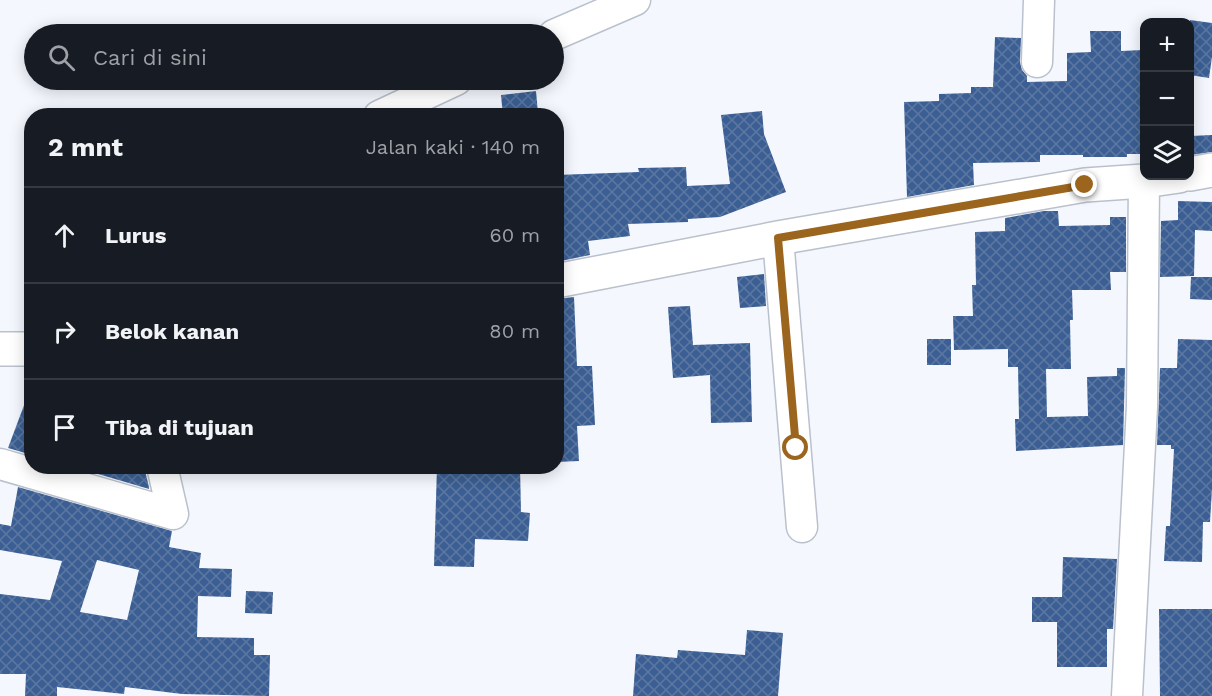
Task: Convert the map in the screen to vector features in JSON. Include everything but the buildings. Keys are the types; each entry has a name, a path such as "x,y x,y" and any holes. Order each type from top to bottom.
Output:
{"street":[{"path":"564,31 635,0"},
{"path":"1037,62 1039,0"},
{"path":"396,108 435,90"},
{"path":"1194,173 1212,170"},
{"path":"564,279 778,238 1085,185 1151,180"},
{"path":"1127,696 1142,406 1144,181"},
{"path":"778,238 802,527"},
{"path":"0,349 24,349"},
{"path":"0,464 24,471"},
{"path":"35,474 173,514 164,474"}],"route":[{"path":"796,448 778,238 1085,185"}]}
